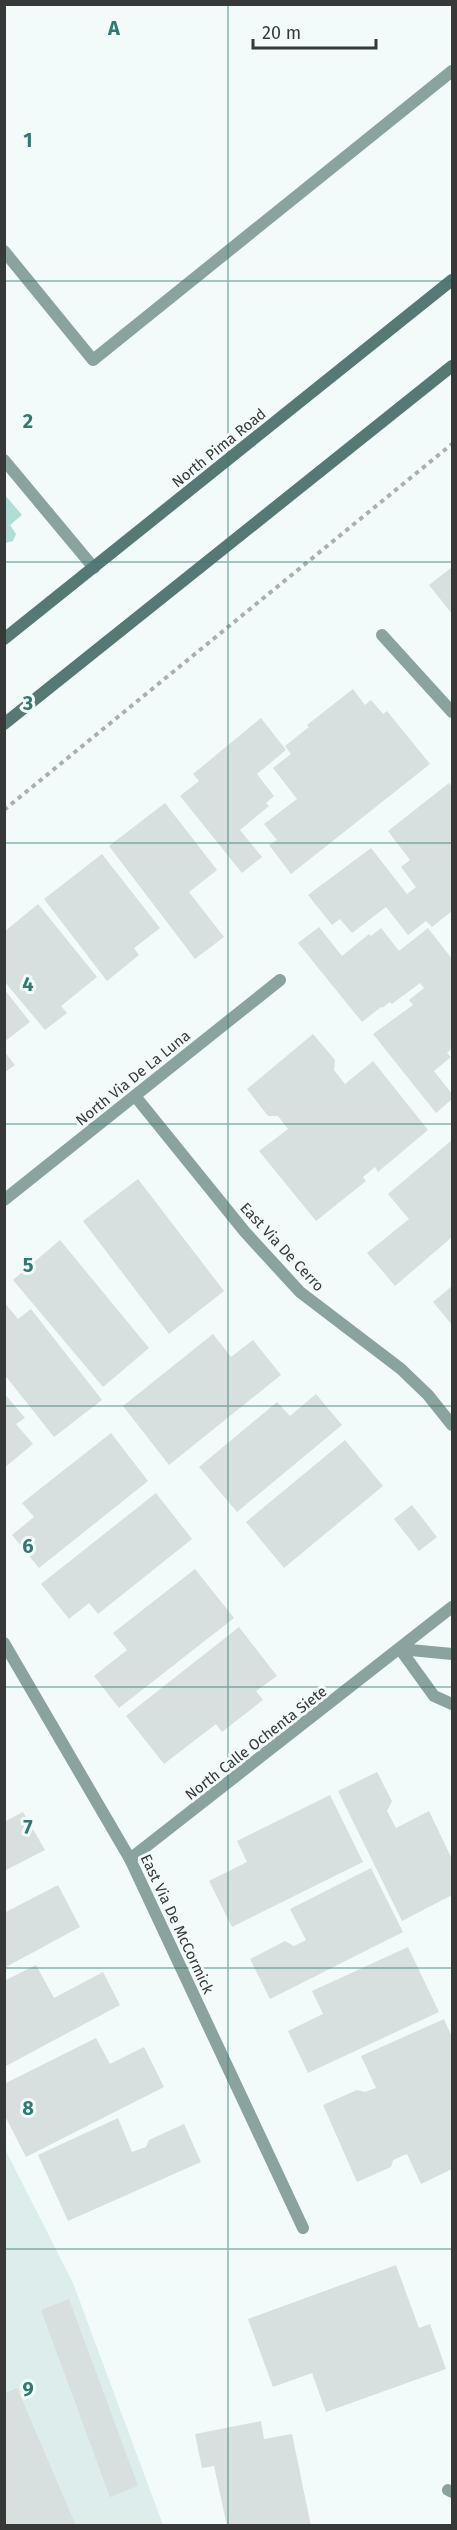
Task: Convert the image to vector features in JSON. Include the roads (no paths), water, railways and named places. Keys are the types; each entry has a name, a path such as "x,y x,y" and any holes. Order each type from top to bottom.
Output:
{"main road":[{"name":"North Pima Road","path":"4,639 453,280"},
{"path":"4,724 453,366"}],"street":[{"path":"4,251 93,360 453,71"},
{"path":"4,460 94,568"},
{"path":"382,635 453,712"},
{"name":"North Via De La Luna","path":"4,1200 280,980"},
{"name":"East Via De Cerro","path":"135,1096 245,1232 300,1292 401,1369 428,1395 453,1425"},
{"path":"400,1649 453,1607"},
{"name":"East Via De McCormick","path":"4,1643 130,1859 303,2228"},
{"path":"400,1649 453,1654"},
{"path":"400,1649 434,1696 453,1704"},
{"name":"North Calle Ochenta Siete","path":"130,1859 400,1649"}]}
